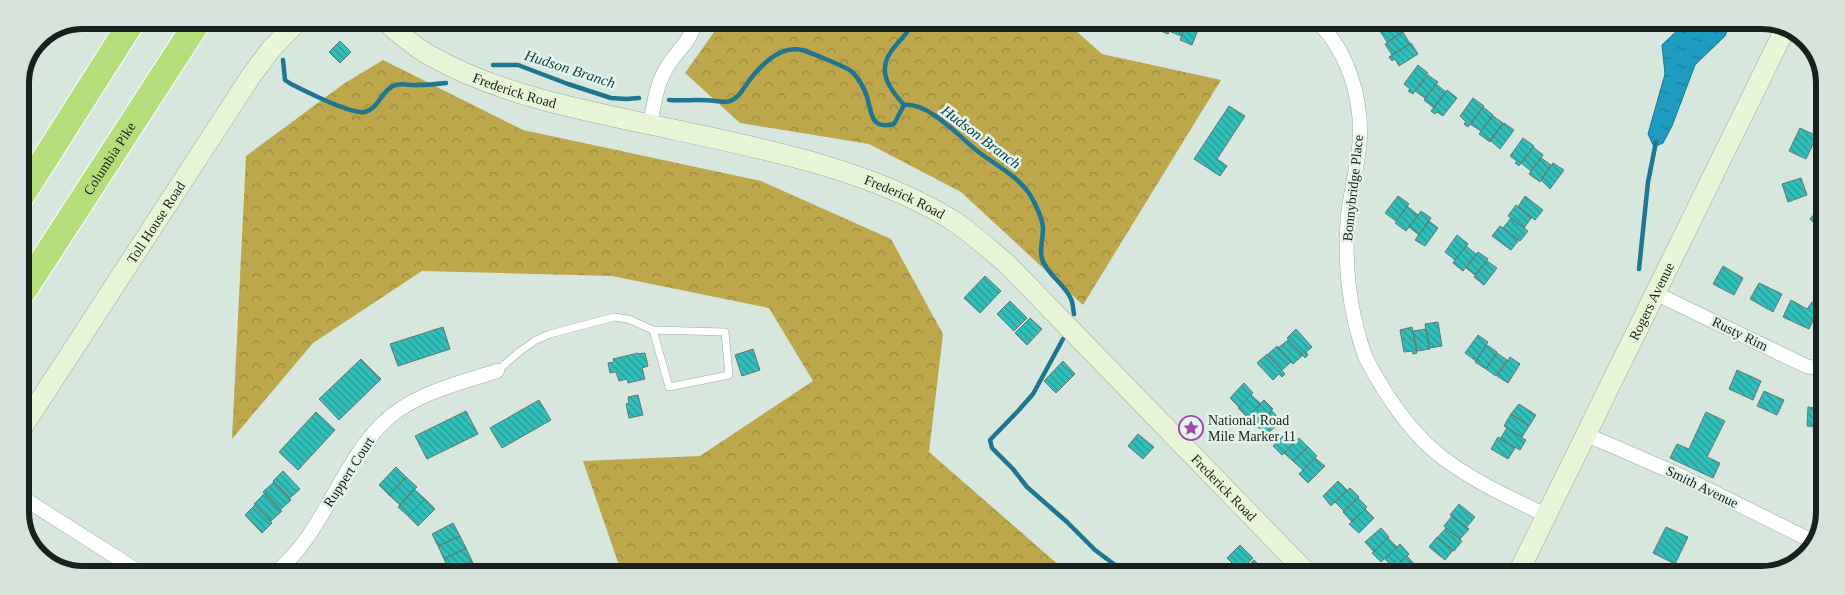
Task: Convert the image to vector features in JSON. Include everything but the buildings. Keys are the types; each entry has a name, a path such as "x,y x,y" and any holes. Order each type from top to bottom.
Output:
{"highway":[{"path":"29,184 126,29"},
{"name":"Columbia Pike","path":"29,282 193,29"}],"street":[{"name":"Toll House Road","path":"29,417 251,76 271,49 290,29"},
{"name":"Frederick Road","path":"394,29 428,54 462,72 515,91 574,108 770,151 837,170 891,189 953,221 1008,265 1300,566"},
{"path":"650,124 660,79 668,65 692,35 694,29"},
{"name":"Bonnybridge Place","path":"1324,29 1342,56 1351,74 1358,100 1360,137 1348,213 1346,246 1352,308 1364,355 1386,394 1413,430 1442,457 1466,474 1495,490 1546,514"},
{"name":"Rogers Avenue","path":"1522,566 1546,514 1657,294 1783,33"},
{"name":"Rusty Rim","path":"1657,294 1806,366 1816,368"},
{"name":"Ruppert Court","path":"282,566 303,544 364,445 382,424 401,409 424,395 497,371"},
{"name":"Smith Avenue","path":"1587,435 1675,473 1809,539"},
{"path":"29,502 130,566"}],"lane":[{"path":"497,371 536,340 614,317 628,319 653,330 725,332 729,375 669,387 653,330"}],"green space":[{"path":"716,29 1074,29 1102,54 1221,80 1083,305 961,192 869,144 740,123 685,73"},
{"path":"383,60 523,130 761,181 891,239 943,334 929,452 1060,566 619,566 583,461 700,456 813,381 769,308 612,276 422,271 313,343 232,439 246,156 345,83"}],"water":[{"path":"1679,29 1728,29 1725,36 1695,65 1672,126 1663,143 1654,147 1648,134 1665,74 1662,45"}],"waterway":[{"path":"904,105 888,83 885,68 890,52 908,29"},
{"name":"Hudson Branch","path":"669,100 725,102 733,100 771,58 794,49 802,50 851,71 865,90 873,119 880,125 894,124 904,105 924,109 945,123 1025,188 1039,213 1043,226 1041,252 1044,265 1069,294 1074,314"},
{"name":"Hudson Branch","path":"283,60 285,80 328,102 358,112 365,112 373,108 385,92 396,85 446,83"},
{"name":"Hudson Branch","path":"493,65 518,65 611,98 639,98"},
{"path":"1639,269 1648,182 1656,142"},
{"name":"Hudson Branch","path":"1063,339 1033,394 990,440 992,448 1013,469 1027,487 1067,522 1095,550 1116,566"}],"place":[{"name":"National Road Mile Marker 11","path":"1191,428"}]}
